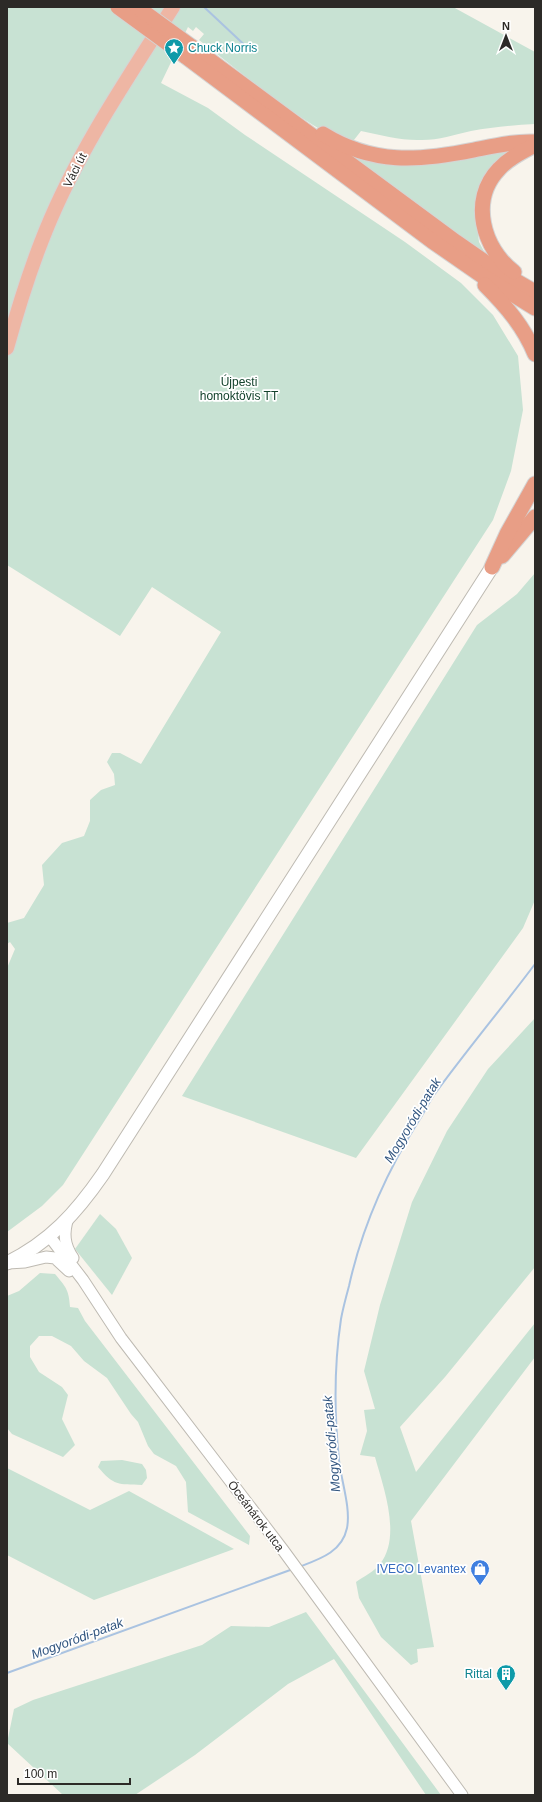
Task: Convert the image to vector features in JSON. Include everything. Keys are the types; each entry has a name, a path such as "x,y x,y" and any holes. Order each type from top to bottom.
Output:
{"highway":[{"path":"118,7 283,114 456,242 495,269 535,292"},
{"path":"138,7 188,52 432,241 484,277 535,308"},
{"path":"283,114 299,119 327,137 350,148 394,158 436,158 503,145 535,142"},
{"path":"535,146 510,158 498,170 485,193 482,216 484,230 494,253 501,262 526,282 535,292"},
{"path":"432,241 450,259 485,284 502,302 516,319 530,342 535,354"},
{"path":"492,567 507,534 535,484"},
{"path":"492,567 535,501"},
{"path":"492,567 535,517"}],"main road":[{"name":"Váci út","path":"7,348 24,290 41,242 69,181 95,131 173,7"},
{"path":"8,1263 50,1237 68,1218 103,1174 492,567"}],"street":[{"path":"68,1218 65,1229 66,1248 83,1280"},
{"name":"Óceánárok utca","path":"50,1237 83,1280 121,1338 306,1582 462,1795"},
{"path":"8,1263 25,1262 46,1257 55,1258 83,1280"}],"green space":[{"name":"Újpesti homoktövis TT","path":"7,7 453,7 535,52 535,124 487,128 428,140 399,139 361,131 350,145 310,123 272,97 199,40 204,34 196,27 193,31 188,27 161,83 208,108 245,135 405,242 461,283 493,315 518,356 523,410 511,471 493,520 63,1185 42,1206 7,1232 7,968 15,949 10,942 7,944 7,923 24,918 44,885 42,865 62,843 84,836 90,821 90,800 101,790 115,785 114,774 107,762 112,753 120,753 141,764 221,632 152,587 120,636 7,565"},
{"path":"515,150 476,217 479,242 486,255 485,257 350,156 491,154"},
{"path":"535,573 535,900 523,928 356,1158 182,1096 477,625 517,594"},
{"path":"535,1018 535,1267 445,1377 400,1427 416,1472 535,1323 535,1357 411,1521 434,1647 417,1649 418,1662 411,1665 381,1637 359,1598 356,1582 378,1567 386,1553 390,1540 389,1511 375,1457 360,1455 367,1431 364,1410 375,1409 364,1371 380,1305 412,1202 447,1131 488,1069"},
{"path":"100,1214 116,1229 132,1258 112,1295 75,1249"},
{"path":"40,1273 55,1274 62,1282 69,1296 70,1307 78,1308 85,1321 250,1536 249,1545 188,1512 186,1482 176,1466 154,1454 148,1446 138,1422 107,1378 84,1361 71,1346 52,1336 39,1336 30,1346 30,1357 39,1372 62,1387 68,1395 62,1419 75,1445 63,1457 12,1434 7,1428 7,1296 19,1291"},
{"path":"122,1460 142,1464 146,1470 147,1478 142,1485 117,1483 108,1478 98,1467 101,1461"},
{"path":"7,1468 90,1510 129,1491 234,1549 94,1600 7,1555"},
{"path":"306,1612 441,1795 426,1795 334,1659 288,1684 195,1755 135,1795 63,1795 7,1743 14,1709 33,1700 202,1645 231,1626 269,1627"}],"waterway":[{"path":"204,7 252,52"},
{"name":"Mogyoródi-patak","path":"299,1567 329,1554 340,1543 347,1528 348,1512 340,1468 336,1424 337,1354 341,1319 354,1264 376,1201 406,1141 434,1095 535,964"},
{"name":"Mogyoródi-patak","path":"7,1673 293,1569"}],"place":[{"name":"Chuck Norris","path":"174,65"},
{"name":"IVECO Levantex","path":"480,1586"},
{"name":"Rittal","path":"506,1691"}]}
